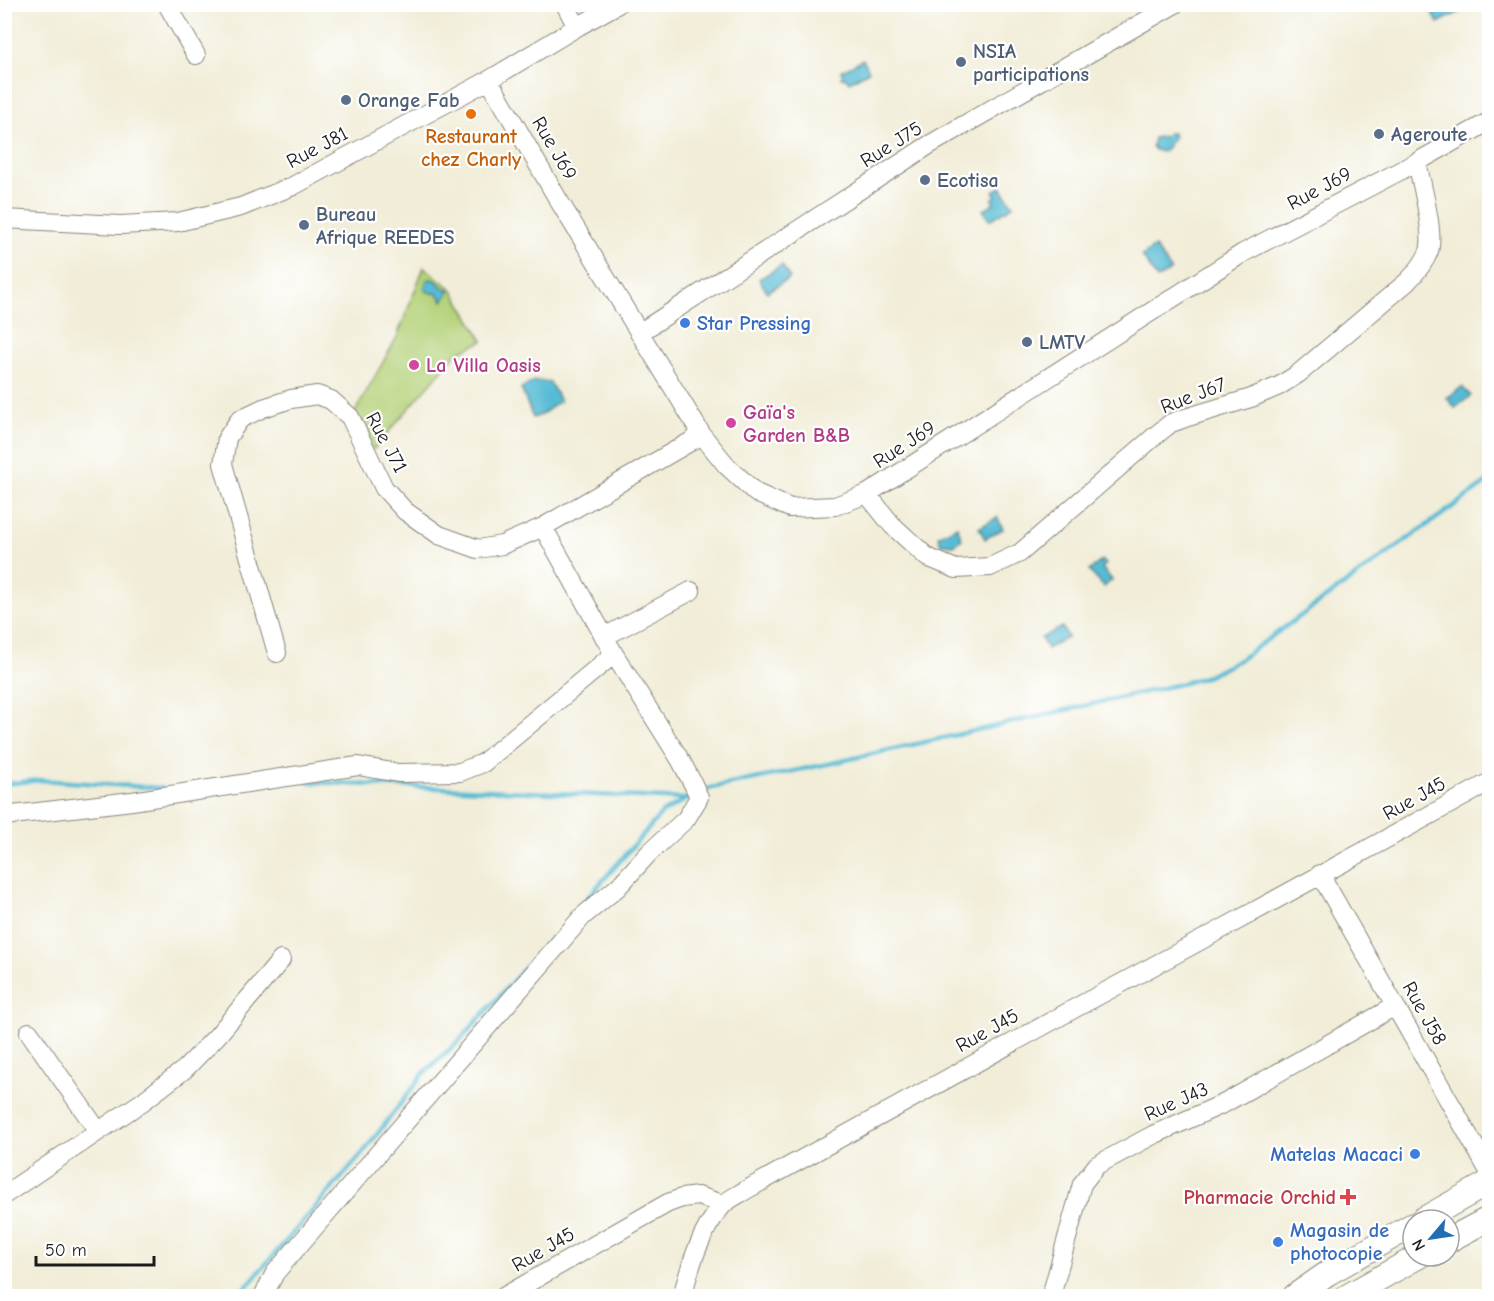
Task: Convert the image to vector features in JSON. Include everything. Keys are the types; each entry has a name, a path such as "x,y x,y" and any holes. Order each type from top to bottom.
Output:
{"main road":[{"path":"1443,1208 1490,1182"},
{"path":"1461,1234 1490,1218"},
{"path":"1295,1296 1328,1273 1401,1232"},
{"path":"1348,1296 1401,1266"}],"street":[{"path":"167,4 196,55"},
{"path":"566,4 577,27"},
{"name":"Rue J81","path":"4,219 120,225 178,222 241,207 293,186 489,80 618,4"},
{"name":"Rue J75","path":"639,333 929,145 1175,4"},
{"name":"Rue J69","path":"489,80 559,201 702,435 727,466 756,492 790,508 834,506 867,494 1243,253 1490,121"},
{"name":"Rue J67","path":"867,494 892,525 927,557 956,569 990,567 1020,553 1171,423 1251,398 1280,386 1298,374 1407,282 1421,267 1430,249 1429,218 1417,162"},
{"name":"Rue J71","path":"277,652 223,464 227,438 240,420 263,408 291,399 317,395 331,400 350,417 384,488 405,512 439,535 478,549 502,545 543,527 702,435"},
{"path":"262,1296 275,1273 583,916 618,887 649,852 686,819 697,804 699,796 681,761 614,654 543,527"},
{"path":"604,637 691,591"},
{"path":"4,816 132,801 358,766 399,773 460,771 483,763 614,654"},
{"name":"Rue J45","path":"505,1296 668,1203 698,1196 723,1204 813,1152 1490,782"},
{"name":"Rue J58","path":"1320,874 1490,1173"},
{"path":"4,1195 142,1102 185,1069 217,1036 281,960"},
{"name":"Rue J43","path":"1051,1296 1082,1184 1097,1165 1153,1135 1225,1103 1395,1006"},
{"path":"29,1032 98,1131"},
{"path":"682,1296 701,1236 723,1204"}],"green space":[{"name":"La Villa Oasis","path":"424,267 452,289 483,341 457,353 373,450 355,412 397,337"}],"water":[{"path":"1456,4 1460,12 1438,23 1432,12 1447,5"},
{"path":"863,59 869,71 849,82 846,78 841,78 843,74 841,71"},
{"path":"1173,133 1174,138 1163,152 1155,150 1152,146 1154,138 1165,136"},
{"path":"1001,187 1013,206 990,220 983,210 994,203 992,199 996,196 993,191"},
{"path":"1155,247 1171,270 1157,279 1142,256"},
{"path":"782,265 790,278 767,292 759,279"},
{"path":"432,279 450,291 443,301 438,294 428,292 424,288 427,280"},
{"path":"535,381 550,382 560,401 533,418 521,388"},
{"path":"1462,387 1471,396 1455,408 1447,398"},
{"path":"997,517 1003,529 985,539 979,528"},
{"path":"957,526 962,539 953,545 941,544 938,536"},
{"path":"1102,560 1106,564 1102,568 1112,580 1104,587 1089,571"},
{"path":"1062,627 1068,637 1047,649 1041,638"}],"waterway":[{"path":"703,792 711,788 837,762 1208,676 1239,660 1490,480"},
{"path":"4,784 40,780 162,788"},
{"path":"308,782 685,799"},
{"path":"576,911 662,813 692,796"},
{"path":"238,1296 362,1154 424,1073 460,1040 552,938"}],"place":[{"name":"NSIA participations","path":"961,62"},
{"name":"Orange Fab","path":"346,100"},
{"name":"Restaurant chez Charly","path":"471,114"},
{"name":"Ageroute","path":"1379,134"},
{"name":"Ecotisa","path":"925,180"},
{"name":"Bureau Afrique REEDES","path":"304,225"},
{"name":"Star Pressing","path":"685,323"},
{"name":"LMTV","path":"1027,342"},
{"name":"La Villa Oasis","path":"414,365"},
{"name":"Gaïa's Garden B&B","path":"731,423"},
{"name":"Matelas Macaci","path":"1415,1154"},
{"name":"Pharmacie Orchid","path":"1348,1197"},
{"name":"Magasin de photocopie","path":"1278,1242"}]}
